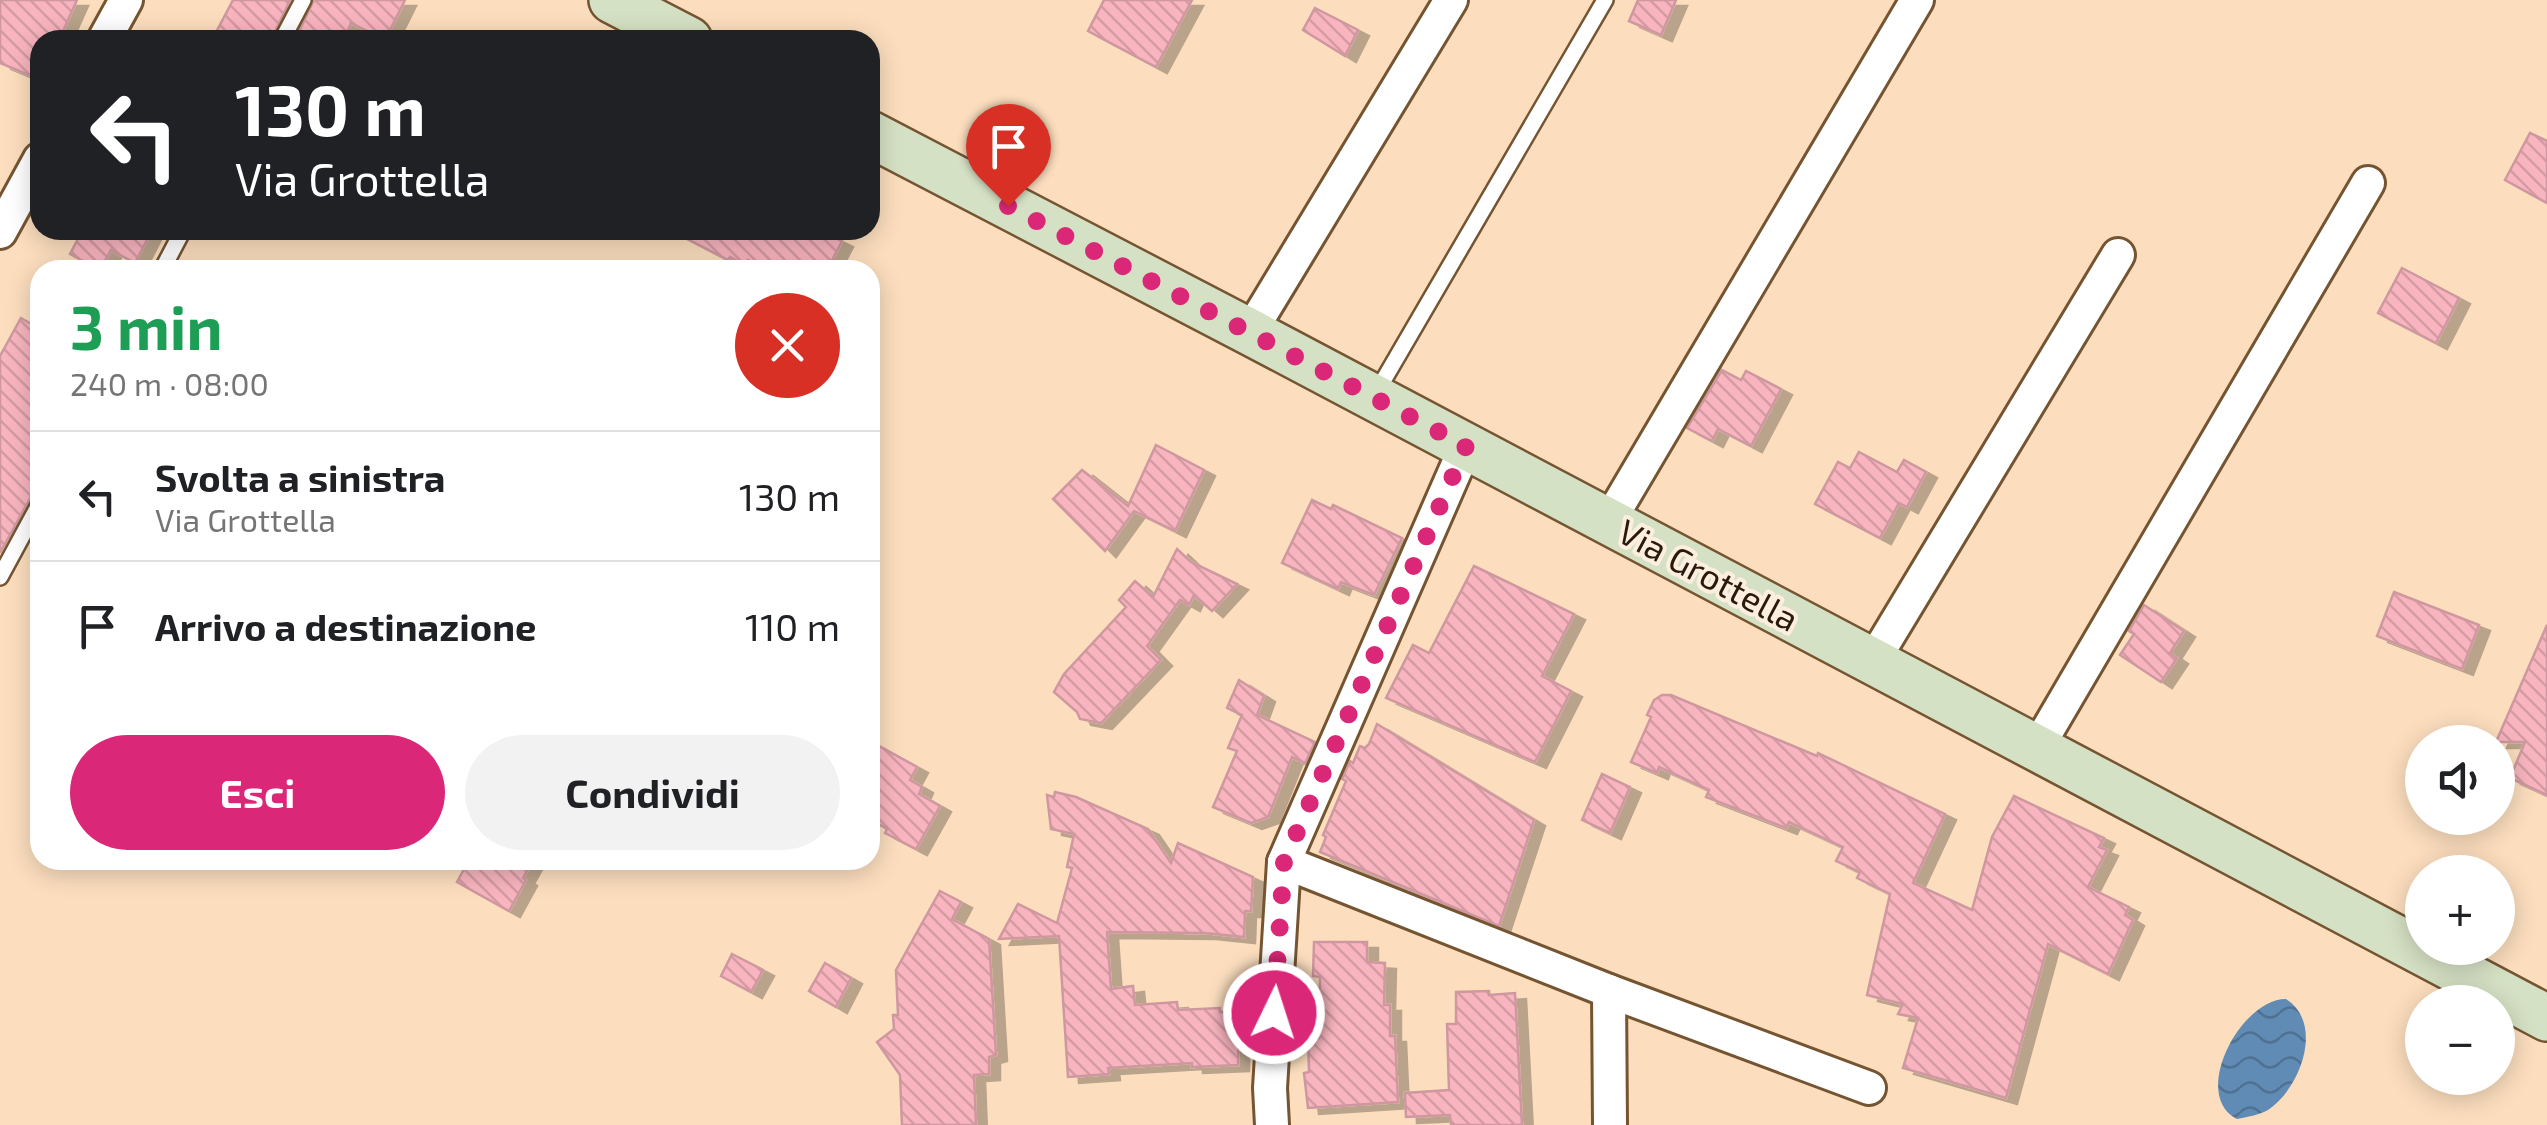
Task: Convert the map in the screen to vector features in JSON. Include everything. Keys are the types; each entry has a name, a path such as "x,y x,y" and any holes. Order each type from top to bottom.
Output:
{"street":[{"path":"110,30 126,0"},
{"path":"612,0 670,30"},
{"path":"1250,332 1451,0"},
{"path":"1609,521 1917,0"},
{"name":"Via Grottella","path":"880,139 2547,1018"},
{"path":"0,232 30,177"},
{"path":"2037,748 2368,182"},
{"path":"1873,661 2118,255"},
{"path":"1272,1125 1270,1088 1284,862 1466,446"},
{"path":"1284,862 1609,992 1869,1088"},
{"path":"1609,992 1610,1125"}],"lane":[{"path":"287,30 303,0"},
{"path":"1374,397 1605,0"},
{"path":"0,577 30,522"}],"water":[{"path":"2286,999 2298,1010 2304,1024 2304,1056 2298,1072 2280,1100 2268,1110 2237,1119 2224,1107 2218,1091 2227,1050 2252,1015 2269,1003"}],"building":[{"path":"0,0 77,0 64,30 30,30 30,76 0,63"},
{"path":"233,0 290,0 276,30 217,30"},
{"path":"314,0 405,0 390,30 365,30 351,23 348,30 300,30"},
{"path":"1104,0 1192,0 1156,67 1088,31"},
{"path":"1638,0 1676,0 1661,35 1629,21"},
{"path":"1315,8 1358,30 1345,56 1303,30"},
{"path":"2530,133 2547,141 2547,203 2505,180"},
{"path":"77,240 147,240 137,260 111,250 106,260 81,260 70,254"},
{"path":"689,240 842,241 832,260 730,257 728,260"},
{"path":"2402,268 2459,298 2436,343 2378,313"},
{"path":"21,318 30,323 30,498 0,553 0,356"},
{"path":"1722,370 1741,380 1746,371 1781,389 1751,446 1718,429 1712,441 1687,428"},
{"path":"1156,445 1204,470 1175,531 1134,511 1105,551 1053,499 1082,470 1128,506"},
{"path":"1859,452 1897,472 1904,460 1926,472 1907,507 1899,503 1880,538 1815,504 1838,462 1850,468"},
{"path":"1312,500 1331,509 1333,505 1402,538 1374,595 1341,582 1338,589 1282,563"},
{"path":"1177,549 1191,562 1237,584 1212,611 1194,595 1189,605 1180,600 1147,646 1161,660 1101,723 1080,719 1054,692 1064,674 1126,607 1119,600 1135,581 1153,597"},
{"path":"1474,566 1574,614 1542,676 1571,691 1535,762 1386,698 1413,645 1429,653"},
{"path":"2394,592 2479,625 2462,669 2377,636"},
{"path":"2144,605 2184,631 2170,653 2177,658 2161,682 2120,655 2134,634 2129,631"},
{"path":"2547,625 2547,795 2515,780 2515,766 2525,742 2515,742 2515,725 2503,725"},
{"path":"1239,680 1264,696 1257,715 1315,742 1305,763 1292,757 1268,817 1251,823 1213,807 1237,751 1228,748 1242,715 1227,708"},
{"path":"1671,695 1817,756 1818,753 1945,814 1913,883 1972,910 1992,837 2014,796 2104,838 2099,847 2107,850 2088,887 2129,907 2125,915 2133,920 2108,974 2048,944 2006,1098 1903,1068 1918,1018 1898,1014 1903,1004 1867,995 1890,894 1857,878 1860,872 1836,861 1843,847 1789,822 1786,828 1706,797 1709,790 1659,767 1657,773 1631,762 1651,717 1647,715 1654,700"},
{"path":"1377,724 1534,820 1499,926 1320,852 1350,761 1353,763 1360,746 1365,748 1369,744"},
{"path":"880,747 917,767 910,780 922,787 919,794 940,806 916,849 885,833 887,829 880,825"},
{"path":"1602,774 1630,787 1610,833 1582,820"},
{"path":"1055,792 1076,797 1148,829 1171,863 1178,843 1253,877 1251,911 1245,911 1244,937 1107,932 1111,989 1133,986 1135,1005 1177,1002 1178,1010 1239,1011 1238,1065 1192,1067 1192,1063 1108,1068 1109,1074 1068,1077 1059,936 999,939 1018,904 1057,923 1072,868 1067,867 1074,834 1051,829 1047,795 1054,797"},
{"path":"464,870 527,870 509,911 457,882"},
{"path":"940,891 961,902 952,919 989,939 996,1055 989,1057 989,1074 974,1075 976,1125 902,1125 900,1075 877,1042 894,1029 893,1015 898,1015 896,970"},
{"path":"1314,942 1367,942 1367,962 1385,963 1384,1005 1390,1005 1390,1036 1395,1036 1398,1102 1308,1108 1304,1073 1309,1072 1308,1038 1319,1038 1320,977 1313,976"},
{"path":"732,954 763,970 751,992 721,976"},
{"path":"825,963 851,978 836,1007 809,991"},
{"path":"1489,991 1489,995 1515,993 1522,1125 1451,1125 1450,1115 1406,1117 1405,1093 1449,1090 1447,1024 1456,1024 1456,992"}],"route":[{"path":"1008,206 1466,446 1284,862 1274,1013"}]}
